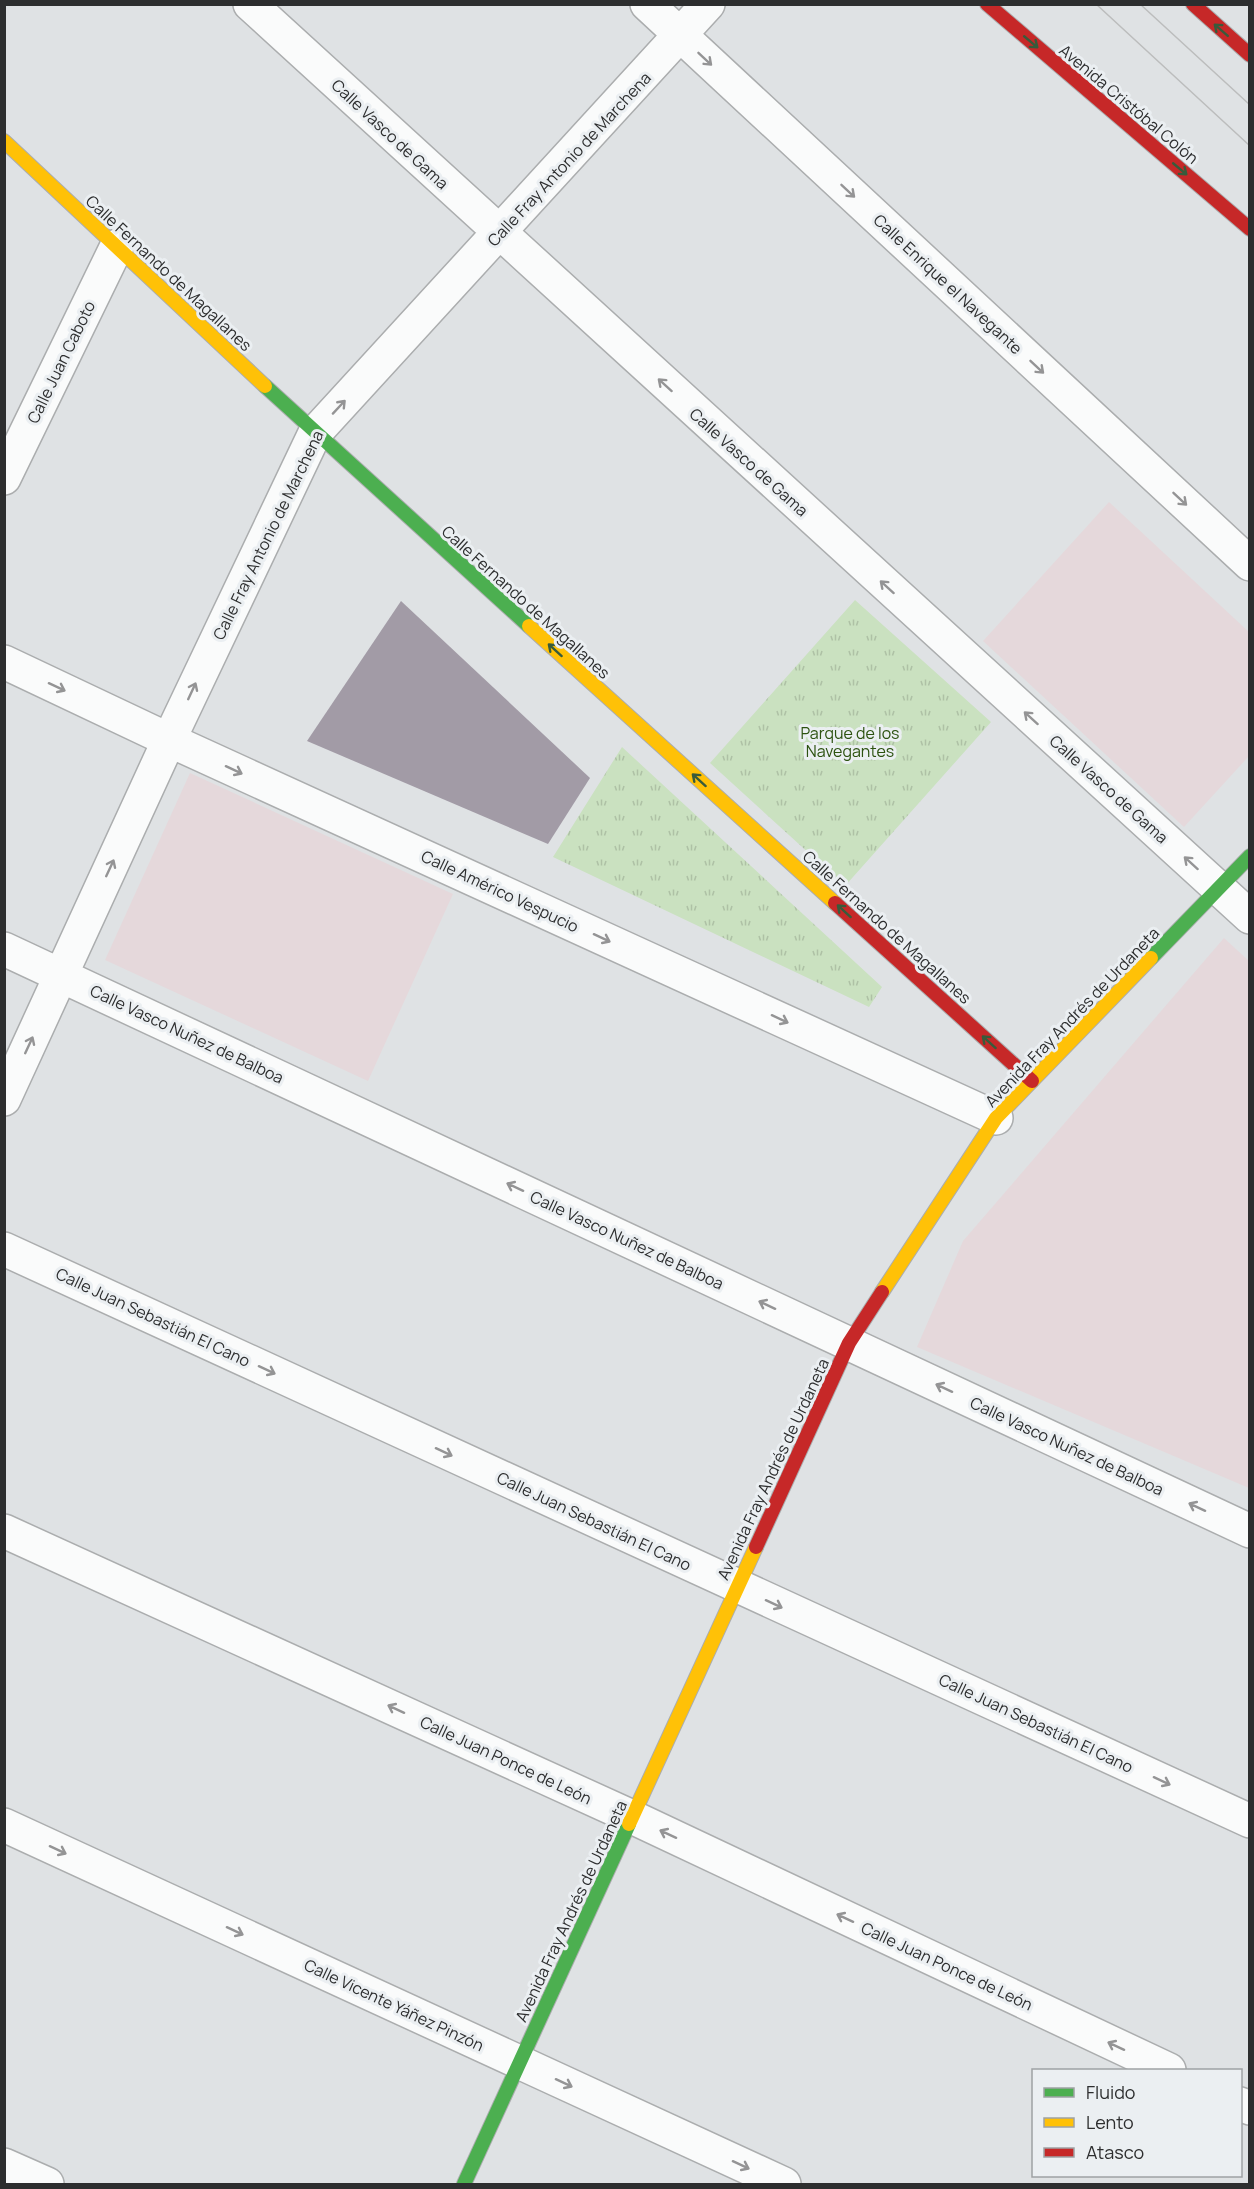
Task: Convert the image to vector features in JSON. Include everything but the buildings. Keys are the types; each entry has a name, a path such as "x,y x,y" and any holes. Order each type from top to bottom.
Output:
{"street":[{"name":"Calle Vasco de Gama","path":"250,4 499,234 1250,917"},
{"name":"Calle Enrique el Navegante","path":"647,4 1250,564"},
{"name":"Calle Fray Antonio de Marchena","path":"4,1099 169,740 315,433 708,4"},
{"name":"Avenida Cristóbal Colón","path":"987,4 1250,229"},
{"path":"1193,4 1250,55"},
{"name":"Calle Fernando de Magallanes","path":"4,141 315,433 1032,1081"},
{"name":"Calle Juan Caboto","path":"4,478 117,246"},
{"name":"Calle Américo Vespucio","path":"4,662 169,740 996,1118"},
{"name":"Avenida Fray Andrés de Urdaneta","path":"464,2184 849,1343 996,1118 1250,855"},
{"name":"Calle Vasco Nuñez de Balboa","path":"4,950 1250,1532"},
{"name":"Calle Juan Sebastián El Cano","path":"4,1249 1250,1821"},
{"name":"Calle Juan Ponce de León","path":"4,1531 632,1817 1167,2069"},
{"name":"Calle Vicente Yáñez Pinzón","path":"4,1825 784,2184"},
{"path":"4,2165 47,2184"}],"shaded area":[{"path":"1109,502 1249,632 1249,756 1184,827 983,641"},
{"path":"190,773 453,894 368,1081 105,960"},
{"path":"1224,938 1250,962 1249,1488 917,1347 963,1241"}],"green space":[{"name":"Parque de los Navegantes","path":"855,600 991,722 845,886 710,763"},
{"path":"622,747 882,987 869,1007 553,857"}],"tram line":[{"path":"1096,4 1250,146"},
{"path":"1140,4 1250,105"}],"traffic: fast":[{"path":"265,386 529,626"},
{"path":"1151,958 1250,856"},
{"path":"464,2184 629,1824"}],"traffic: slow":[{"path":"4,141 265,386"},
{"path":"529,626 835,903"},
{"path":"882,1292 996,1118 1151,958"},
{"path":"629,1824 756,1547"}],"traffic: jam":[{"path":"987,4 1250,229"},
{"path":"1193,4 1250,55"},
{"path":"835,903 1032,1081"},
{"path":"756,1547 849,1343 882,1292"}]}
